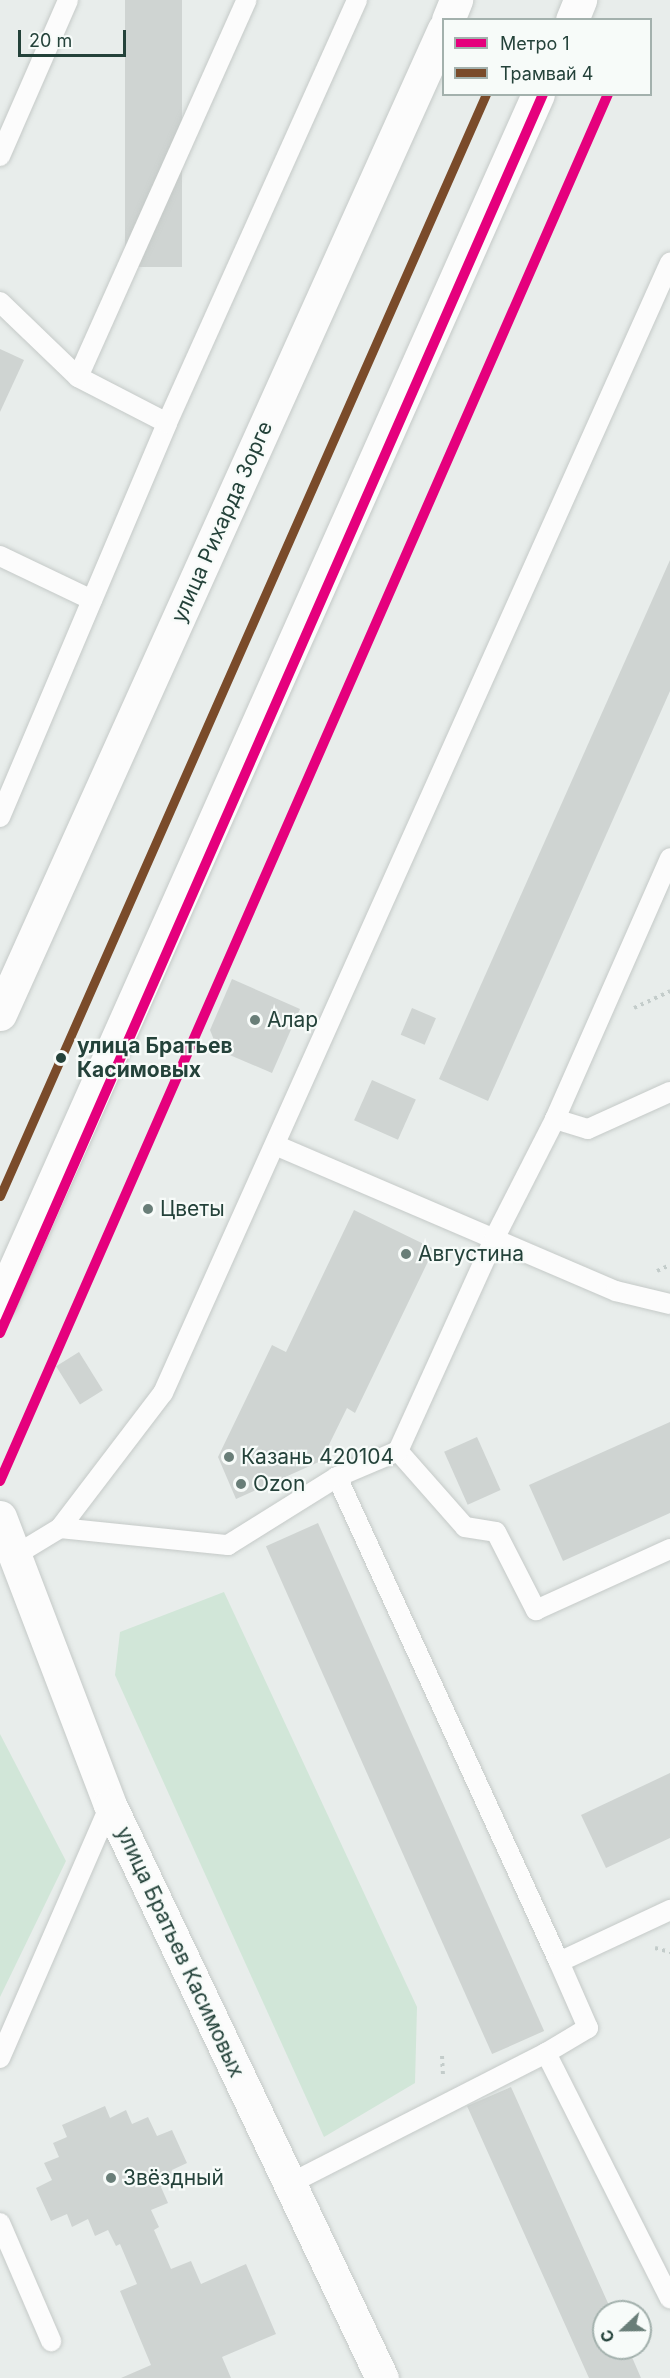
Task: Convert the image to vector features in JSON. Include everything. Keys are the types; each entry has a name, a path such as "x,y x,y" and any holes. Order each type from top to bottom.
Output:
{"main road":[{"path":"449,18 456,0"},
{"path":"573,18 580,0"},
{"name":"улица Рихарда Зорге","path":"0,1014 442,32"},
{"path":"0,1302 537,96"},
{"name":"улица Братьев Касимовых","path":"0,1517 110,1805 381,2378"}],"lane":[{"path":"0,156 68,0"},
{"path":"78,377 247,0"},
{"path":"0,817 167,423 357,0"},
{"path":"14,1556 60,1528 163,1393 670,263"},
{"path":"0,302 78,377 167,423"},
{"path":"0,556 92,600"},
{"path":"60,1528 228,1545 337,1477 398,1451 495,1237 555,1119 670,858"},
{"path":"555,1119 588,1129 670,1092"},
{"path":"275,1144 616,1291 670,1304"},
{"path":"398,1451 465,1527 496,1532 536,1610 670,1549"},
{"path":"289,2184 546,2053 588,2028 337,1477"},
{"path":"0,2058 110,1805"},
{"path":"559,1962 670,1910"},
{"path":"546,2053 670,2299"},
{"path":"0,2223 51,2341"}],"path":[{"path":"149,1142 167,1093"}],"green space":[{"path":"224,1592 417,2007 415,2083 324,2137 115,1675 120,1632"},
{"path":"0,1734 66,1861 0,1997"}],"building":[{"path":"125,0 182,0 182,267 125,267"},
{"path":"0,349 24,360 0,412"},
{"path":"670,560 670,691 488,1101 439,1079"},
{"name":"Алар","path":"232,979 300,1009 272,1073 218,1050 210,1030"},
{"path":"412,1008 436,1018 425,1045 401,1035"},
{"path":"372,1080 416,1100 398,1140 354,1120"},
{"path":"354,1210 434,1249 355,1413 347,1408 321,1461 236,1499 218,1457 272,1345 286,1352"},
{"path":"79,1352 103,1390 80,1404 56,1366"},
{"path":"670,1422 670,1513 563,1561 529,1485"},
{"path":"477,1437 501,1490 468,1505 444,1452"},
{"path":"318,1523 544,2031 492,2054 266,1546"},
{"path":"670,1773 670,1838 606,1868 581,1815"},
{"path":"511,2087 607,2300 592,2300 592,2360 633,2360 641,2378 589,2378 467,2106"},
{"path":"105,2106 110,2118 126,2110 132,2124 148,2117 157,2136 172,2130 187,2163 172,2170 176,2180 161,2187 168,2203 151,2210 159,2227 154,2230 171,2269 191,2261 201,2284 246,2264 276,2334 222,2357 231,2378 121,2378 151,2365 120,2291 137,2284 120,2244 116,2246 108,2230 95,2236 88,2219 72,2227 67,2214 51,2221 36,2188 52,2180 44,2163 59,2157 53,2143 67,2137 62,2125"}],"metro line":[{"name":"1","path":"0,1333 542,96"},
{"name":"1","path":"0,1481 607,96"}],"tram line":[{"name":"4","path":"0,1196 485,96"}],"place":[{"name":"Алар","path":"255,1020"},
{"name":"улица Братьев Касимовых","path":"61,1058"},
{"name":"Цветы","path":"148,1209"},
{"name":"Августина","path":"406,1254"},
{"name":"Казань 420104","path":"229,1457"},
{"name":"Ozon","path":"241,1484"},
{"name":"Звёздный","path":"111,2178"}]}
